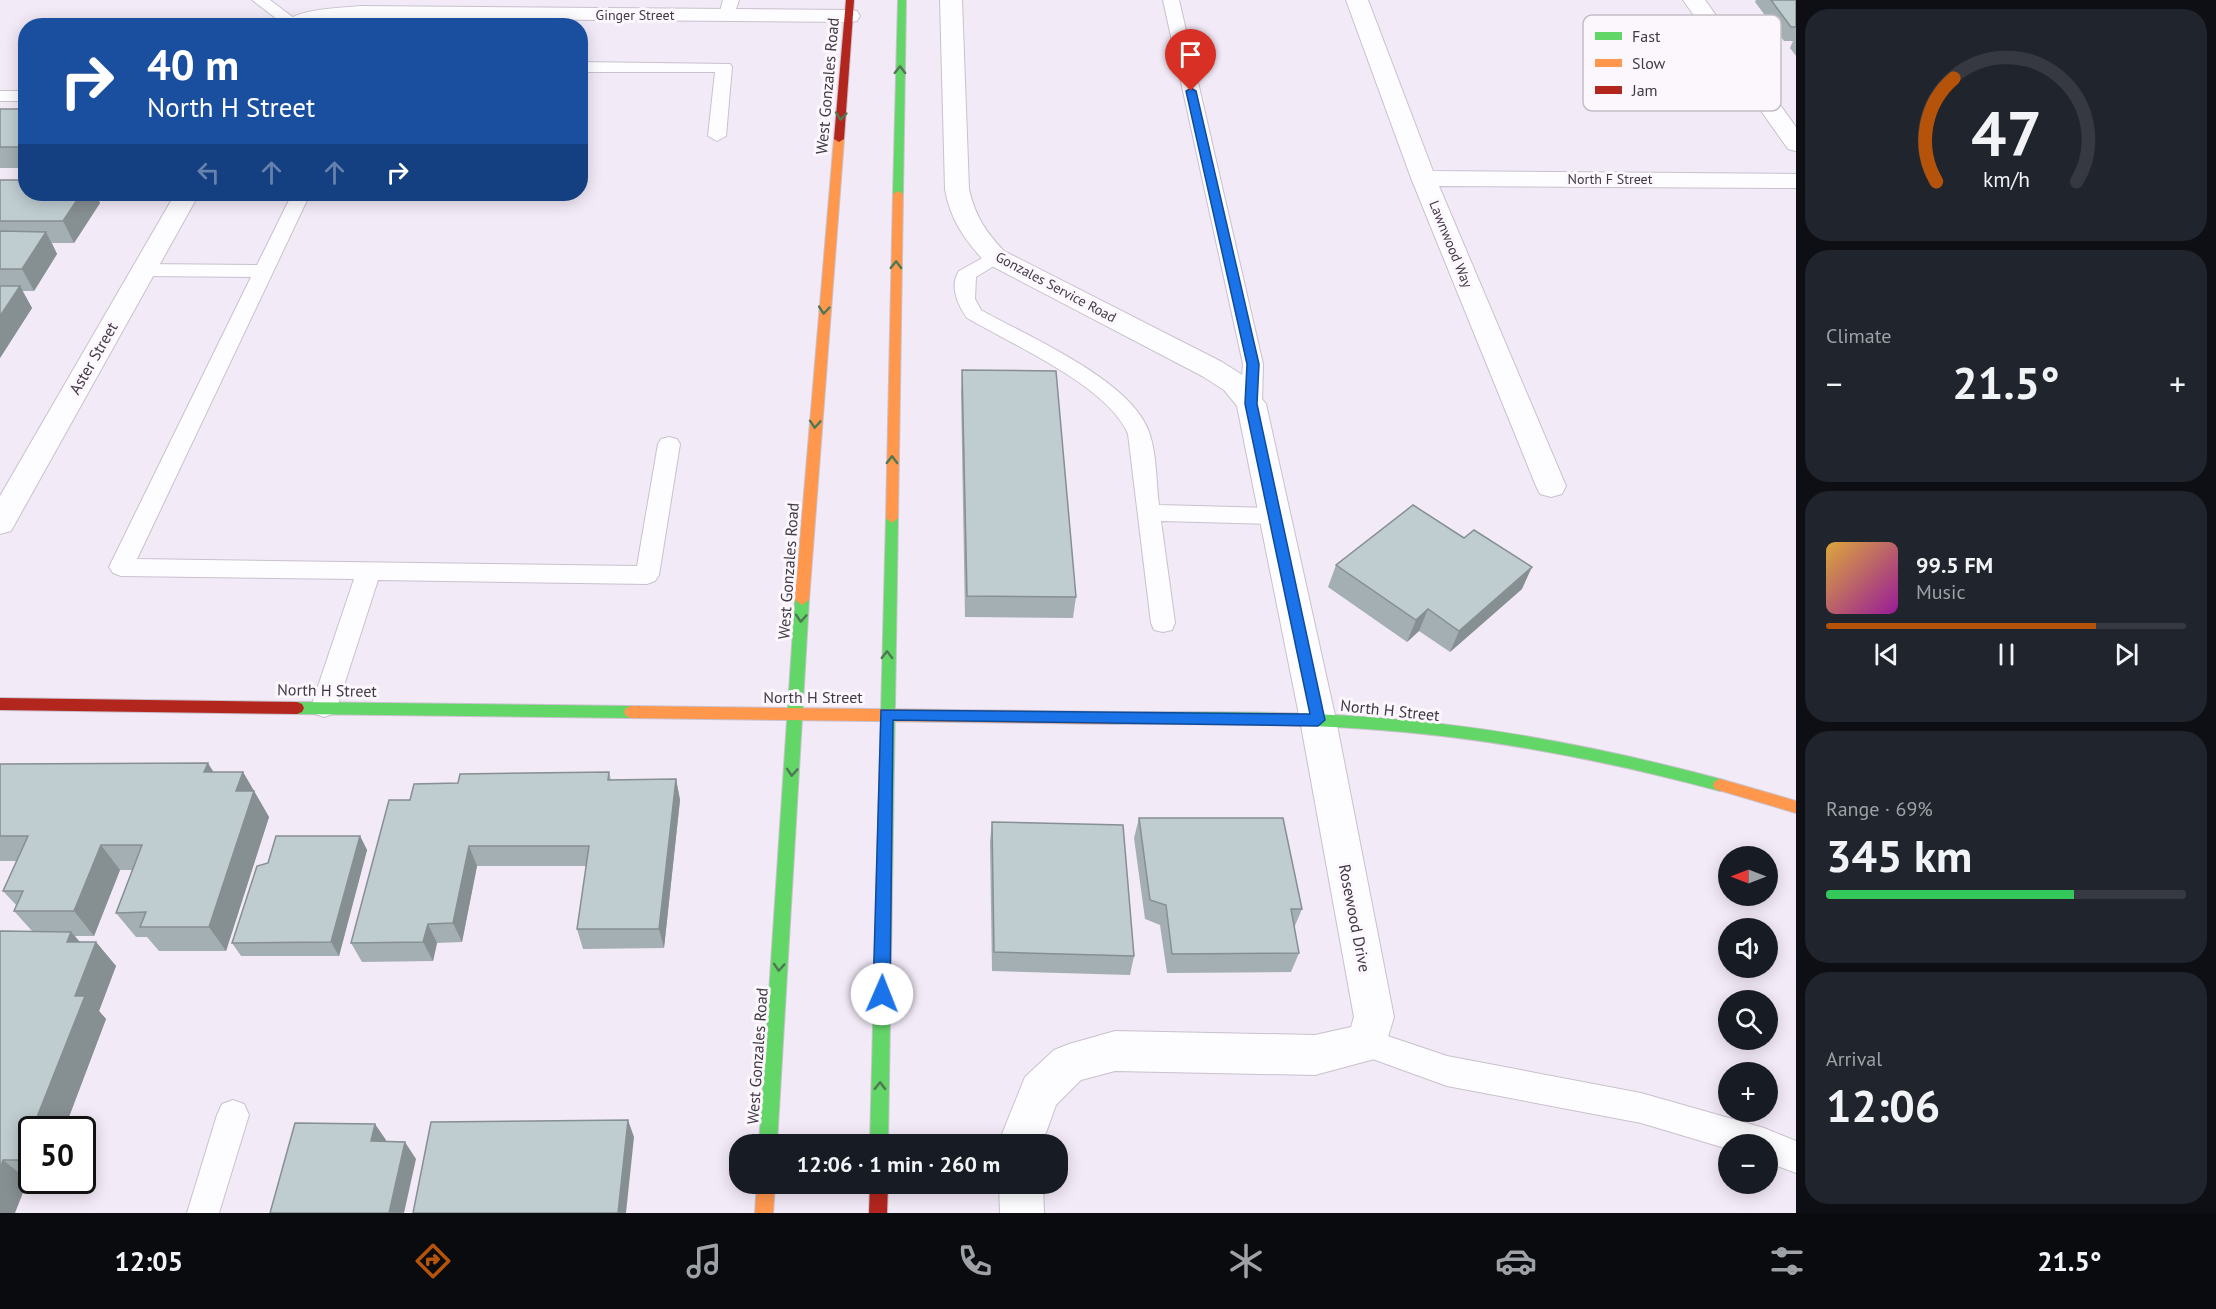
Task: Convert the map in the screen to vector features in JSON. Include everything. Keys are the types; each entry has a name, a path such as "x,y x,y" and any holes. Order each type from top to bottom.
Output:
{"main road":[{"path":"879,1134 902,0"},
{"name":"West Gonzales Road","path":"769,1134 819,365 850,8"},
{"name":"North H Street","path":"0,704 1318,720 1397,725 1547,747 1665,771 1796,807"},
{"path":"764,1213 765,1194"},
{"path":"878,1213 879,1194"}],"street":[{"name":"Gonzales Service Road","path":"951,0 958,199 961,214 973,234 995,257 1212,369 1234,383 1251,404"},
{"name":"Lawnwood Way","path":"1357,0 1423,178 1551,486"},
{"path":"1694,0 1705,15"},
{"name":"Ginger Street","path":"584,18 729,8 850,8"},
{"name":"Ginger Street","path":"324,18 361,12 506,18"},
{"path":"1773,111 1796,144"},
{"name":"North F Street","path":"1423,178 1796,181"},
{"name":"Aster Street","path":"0,524 183,201"},
{"name":"Rosewood Drive","path":"1251,404 1318,720 1374,1017 1367,1043"},
{"path":"1024,1134 1040,1092 1069,1064 1115,1051 1315,1055 1367,1043"},
{"path":"1021,1194 1022,1213"}],"lane":[{"path":"260,0 293,18"},
{"path":"1171,0 1253,364 1251,404"},
{"path":"588,67 724,67 717,136"},
{"path":"0,96 18,96"},
{"path":"298,201 121,567 647,575 669,444"},
{"path":"995,257 970,270 966,275 965,299 974,314 1116,397 1131,415 1138,434 1163,623"},
{"path":"144,270 264,271"},
{"path":"1149,513 1274,516"},
{"path":"324,707 369,571"},
{"path":"1367,1043 1447,1071 1641,1108 1728,1134"},
{"path":"203,1213 233,1115"},
{"path":"1778,1150 1796,1157"}],"building":[{"path":"1771,0 1796,0 1796,27 1791,27"},
{"path":"0,109 18,109 18,147 0,147"},
{"path":"0,180 18,180 18,201 76,201 63,221 0,221"},
{"path":"0,231 46,232 22,269 0,269"},
{"path":"0,286 20,286 0,316"},
{"path":"962,370 1056,371 1076,597 967,596"},
{"path":"1413,505 1464,538 1474,530 1532,567 1459,631 1428,609 1416,620 1336,565"},
{"path":"208,763 204,772 243,772 236,791 254,791 209,927 140,927 146,912 116,913 142,845 101,845 74,911 14,911 23,891 3,891 28,836 0,836 0,764"},
{"path":"609,772 608,780 676,779 659,929 577,929 589,846 469,846 453,923 428,924 423,942 351,943 389,800 410,800 414,784 458,783 460,774"},
{"path":"1139,818 1283,818 1302,909 1291,909 1299,953 1172,954 1166,905 1150,900"},
{"path":"992,822 1123,825 1134,956 994,952"},
{"path":"276,836 360,836 331,942 232,943 257,866 268,863"},
{"path":"0,931 71,932 67,942 96,942 75,996 85,996 37,1116 18,1116 18,1160 3,1160 0,1168"},
{"path":"628,1120 618,1213 413,1213 431,1122"},
{"path":"295,1123 375,1124 371,1141 405,1142 389,1213 270,1213"}],"traffic: fast":[{"path":"898,194 902,0"},
{"path":"879,1134 892,518"},
{"path":"769,1134 802,600"},
{"path":"297,708 631,712"},
{"path":"1112,718 1317,720 1419,727 1571,750 1622,760 1720,785"}],"traffic: slow":[{"path":"802,600 839,139"},
{"path":"892,518 898,194"},
{"path":"631,712 1112,718"},
{"path":"1720,785 1796,807"},
{"path":"764,1213 765,1194"}],"traffic: jam":[{"path":"839,139 850,0"},
{"path":"0,704 297,708"},
{"path":"878,1213 879,1194"}],"route":[{"path":"882,994 886,714 1318,720 1251,404 1253,364 1191,91"}]}
